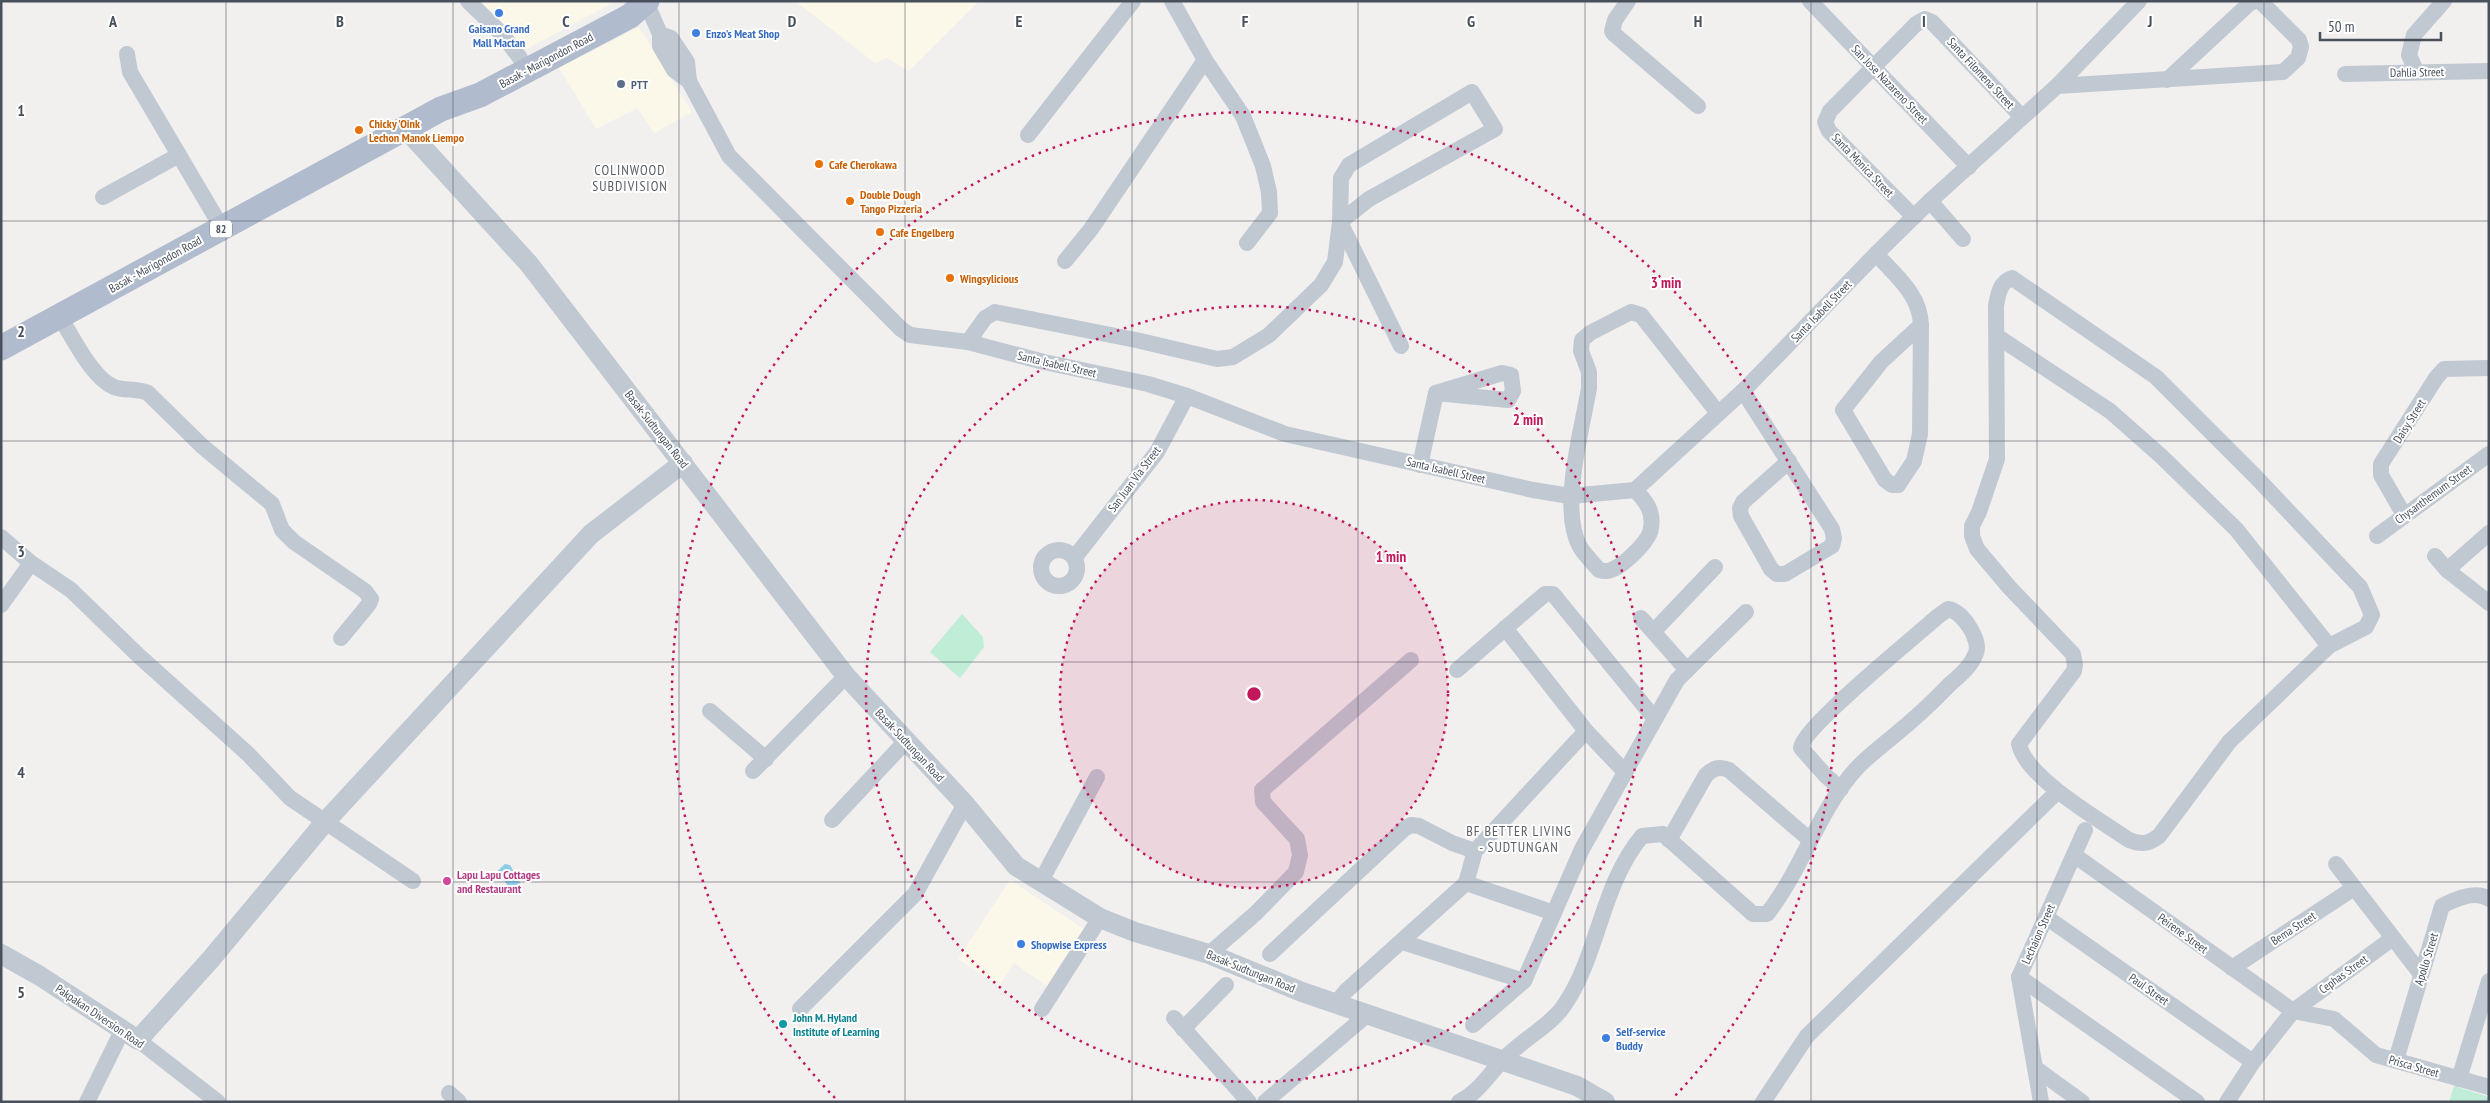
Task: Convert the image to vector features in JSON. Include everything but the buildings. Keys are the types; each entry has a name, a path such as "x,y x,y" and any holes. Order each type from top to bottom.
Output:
{"main road":[{"name":"Basak - Marigondon Road","path":"441,109 474,81 624,4 646,1"},
{"name":"Basak - Marigondon Road","path":"1,348 405,128 441,109 480,95 630,16 646,1"}],"street":[{"path":"468,1 502,34 520,58"},
{"name":"Santa Isabell Street","path":"646,1 660,34 672,38 686,62 689,81 729,156 901,329 910,334 968,342 1044,362 1148,384 1187,396 1285,434 1570,496 1636,490 1743,391 1930,201 2057,86 2139,1"},
{"path":"1028,135 1133,1"},
{"path":"1172,1 1205,60 1242,116 1265,175 1270,213 1247,243"},
{"path":"1628,1 1615,20 1612,31 1698,106"},
{"name":"San Jose Nazareno Street","path":"1810,1 1969,167"},
{"path":"2167,80 2250,3 2255,1"},
{"path":"2057,86 2284,72 2298,58 2301,47 2298,40 2260,1"},
{"path":"2416,71 2409,55 2414,36 2444,1"},
{"name":"Santa Filomena Street","path":"1874,67 1916,24 1925,19 1932,22 2022,117"},
{"path":"127,54 130,72 222,228"},
{"path":"1065,261 1091,229 1205,60"},
{"name":"Santa Monica Street","path":"1874,67 1830,111 1826,122 1829,131 1914,217"},
{"name":"Dahlia Street","path":"2344,74 2416,71 2489,71"},
{"path":"968,342 985,318 995,312 1136,340 1218,359 1233,358 1269,335 1321,286 1336,262 1340,222 1340,178 1349,165 1472,92 1495,129 1369,199 1340,222"},
{"name":"Basak-Sudtungan Road","path":"405,128 529,264 846,676 965,804 1016,866 1100,918 1135,932 1209,954 1336,1003 1577,1086 1602,1101"},
{"path":"103,196 179,155"},
{"path":"1930,201 1963,239"},
{"path":"1340,222 1401,346"},
{"path":"1876,254 1910,290 1921,311 1921,325 1920,434 1914,461 1898,485 1892,485 1885,480 1843,410 1881,362 1921,325"},
{"path":"2012,278 2022,282 2156,377 2255,476 2360,587 2372,615 2366,627 2329,646 2229,742 2159,836 2149,843 2139,844 2129,840 2057,792 2020,753 2019,744 2074,671 2076,665 2073,654 2009,587 1977,549 1972,536 1972,526 1979,512 1997,459 1998,338 1996,306 2000,288 2007,280 2012,278"},
{"path":"1636,490 1647,503 1652,530 1644,543 1631,556 1609,571 1599,570 1580,546 1574,528 1570,496 1589,388 1589,372 1581,351 1582,340 1590,333 1631,312 1641,314 1718,413"},
{"path":"60,317 100,378 114,387 138,389 148,394 202,446 272,504 282,530 294,542 365,591 371,599 369,604 341,638"},
{"path":"1998,338 2110,411 2161,456 2236,529 2329,646"},
{"name":"Daisy Street","path":"2404,515 2382,475 2381,464 2436,378 2444,369 2489,368"},
{"path":"1743,391 1789,461 1832,529 1834,538 1832,546 1785,574 1777,574 1771,569 1742,516 1740,508 1743,502 1789,461"},
{"path":"1420,464 1436,393"},
{"name":"San Juan Via Street","path":"1074,557 1157,452 1187,396"},
{"name":"Chysanthemum Street","path":"2377,536 2489,454"},
{"path":"87,1102 131,1034 210,959 325,822 591,534 683,463"},
{"path":"2447,570 2489,533"},
{"path":"1,537 31,563 71,590 139,656 248,754 290,798 414,881"},
{"path":"2435,556 2447,570 2489,603"},
{"path":"1,605 31,563"},
{"path":"1654,631 1715,567"},
{"path":"1457,670 1545,594 1553,594 1655,719"},
{"path":"1462,1101 1491,1076 1503,1060 1562,1009 1578,980 1614,881 1642,836 1663,834 1753,914 1768,914 1778,900 1810,840 1841,789 1856,769 1970,666 1977,652 1976,643 1966,623 1952,610 1948,609 1937,617 1820,719 1802,742 1801,748 1826,776 1841,789"},
{"path":"1473,1025 1524,981 1582,849 1678,680 1746,612"},
{"path":"1641,618 1686,670"},
{"path":"1505,628 1586,731 1625,772"},
{"path":"1209,954 1256,913 1296,872 1300,855 1297,839 1263,802 1262,790 1411,660"},
{"path":"753,772 846,676"},
{"path":"710,711 766,759"},
{"path":"1336,1003 1346,991 1466,883 1474,851 1586,731"},
{"path":"832,820 906,741"},
{"path":"1669,840 1706,775 1712,770 1722,767 1729,770 1810,840"},
{"path":"1041,882 1097,777"},
{"path":"1763,1102 1807,1036 2057,792"},
{"path":"800,1009 915,894 965,804"},
{"path":"1270,954 1411,825 1418,826 1452,843 1474,851"},
{"name":"Lechaion Street","path":"2041,1102 2019,977 2085,830"},
{"name":"Peirene Street","path":"2074,855 2293,1011"},
{"path":"2336,864 2421,974"},
{"path":"1466,883 1554,913"},
{"name":"Bema Street","path":"2232,968 2354,888"},
{"name":"Apollo Street","path":"2396,1060 2442,906 2462,897 2484,896 2489,900"},
{"name":"Paul Street","path":"2046,917 2253,1062"},
{"path":"1042,1009 1100,918"},
{"name":"Cephas Street","path":"2293,1011 2394,938"},
{"path":"1402,942 1524,981"},
{"name":"Pakpakan Diversion Road","path":"1,954 131,1034 218,1102"},
{"path":"2019,977 2197,1102"},
{"path":"2459,1079 2489,981"},
{"path":"1226,985 1178,1023 1249,1102"},
{"path":"2227,1102 2253,1062 2293,1011"},
{"name":"Prisca Street","path":"2293,1011 2334,1018 2376,1055 2489,1087"},
{"path":"1265,1102 1368,1014"},
{"path":"2035,1068 2082,1102"}],"shaded area":[{"path":"475,1 616,1 527,49"},
{"path":"795,1 979,1 909,71 887,58 875,63"},
{"name":"PTT","path":"639,27 692,112 654,133 637,108 596,129 559,68"},
{"name":"Shopwise Express","path":"1010,880 1084,929 1047,986 1014,963 999,986 958,959"}],"green space":[{"path":"962,614 983,637 984,647 960,678 930,652"},
{"path":"2454,1086 2489,1097 2489,1102 2449,1102"}],"water":[{"path":"505,864 510,865 522,886 517,893 513,889 511,891 504,880 495,879 493,875"}],"place":[{"name":"Gaisano Grand Mall Mactan","path":"499,13"},
{"name":"Enzo's Meat Shop","path":"696,33"},
{"name":"PTT","path":"621,84"},
{"name":"Chicky 'Oink Lechon Manok Liempo","path":"359,130"},
{"name":"Cafe Cherokawa","path":"819,164"},
{"name":"Double Dough Tango Pizzeria","path":"850,201"},
{"name":"Cafe Engelberg","path":"880,232"},
{"name":"Wingsylicious","path":"950,278"},
{"name":"Lapu Lapu Cottages and Restaurant","path":"447,881"},
{"name":"Shopwise Express","path":"1021,944"},
{"name":"John M. Hyland Institute of Learning","path":"783,1024"},
{"name":"Self-service Buddy","path":"1606,1038"}],"district":[{"name":"COLINWOOD SUBDIVISION","path":"630,178"},
{"name":"BF BETTER LIVING - SUDTUNGAN","path":"1519,840"}]}
